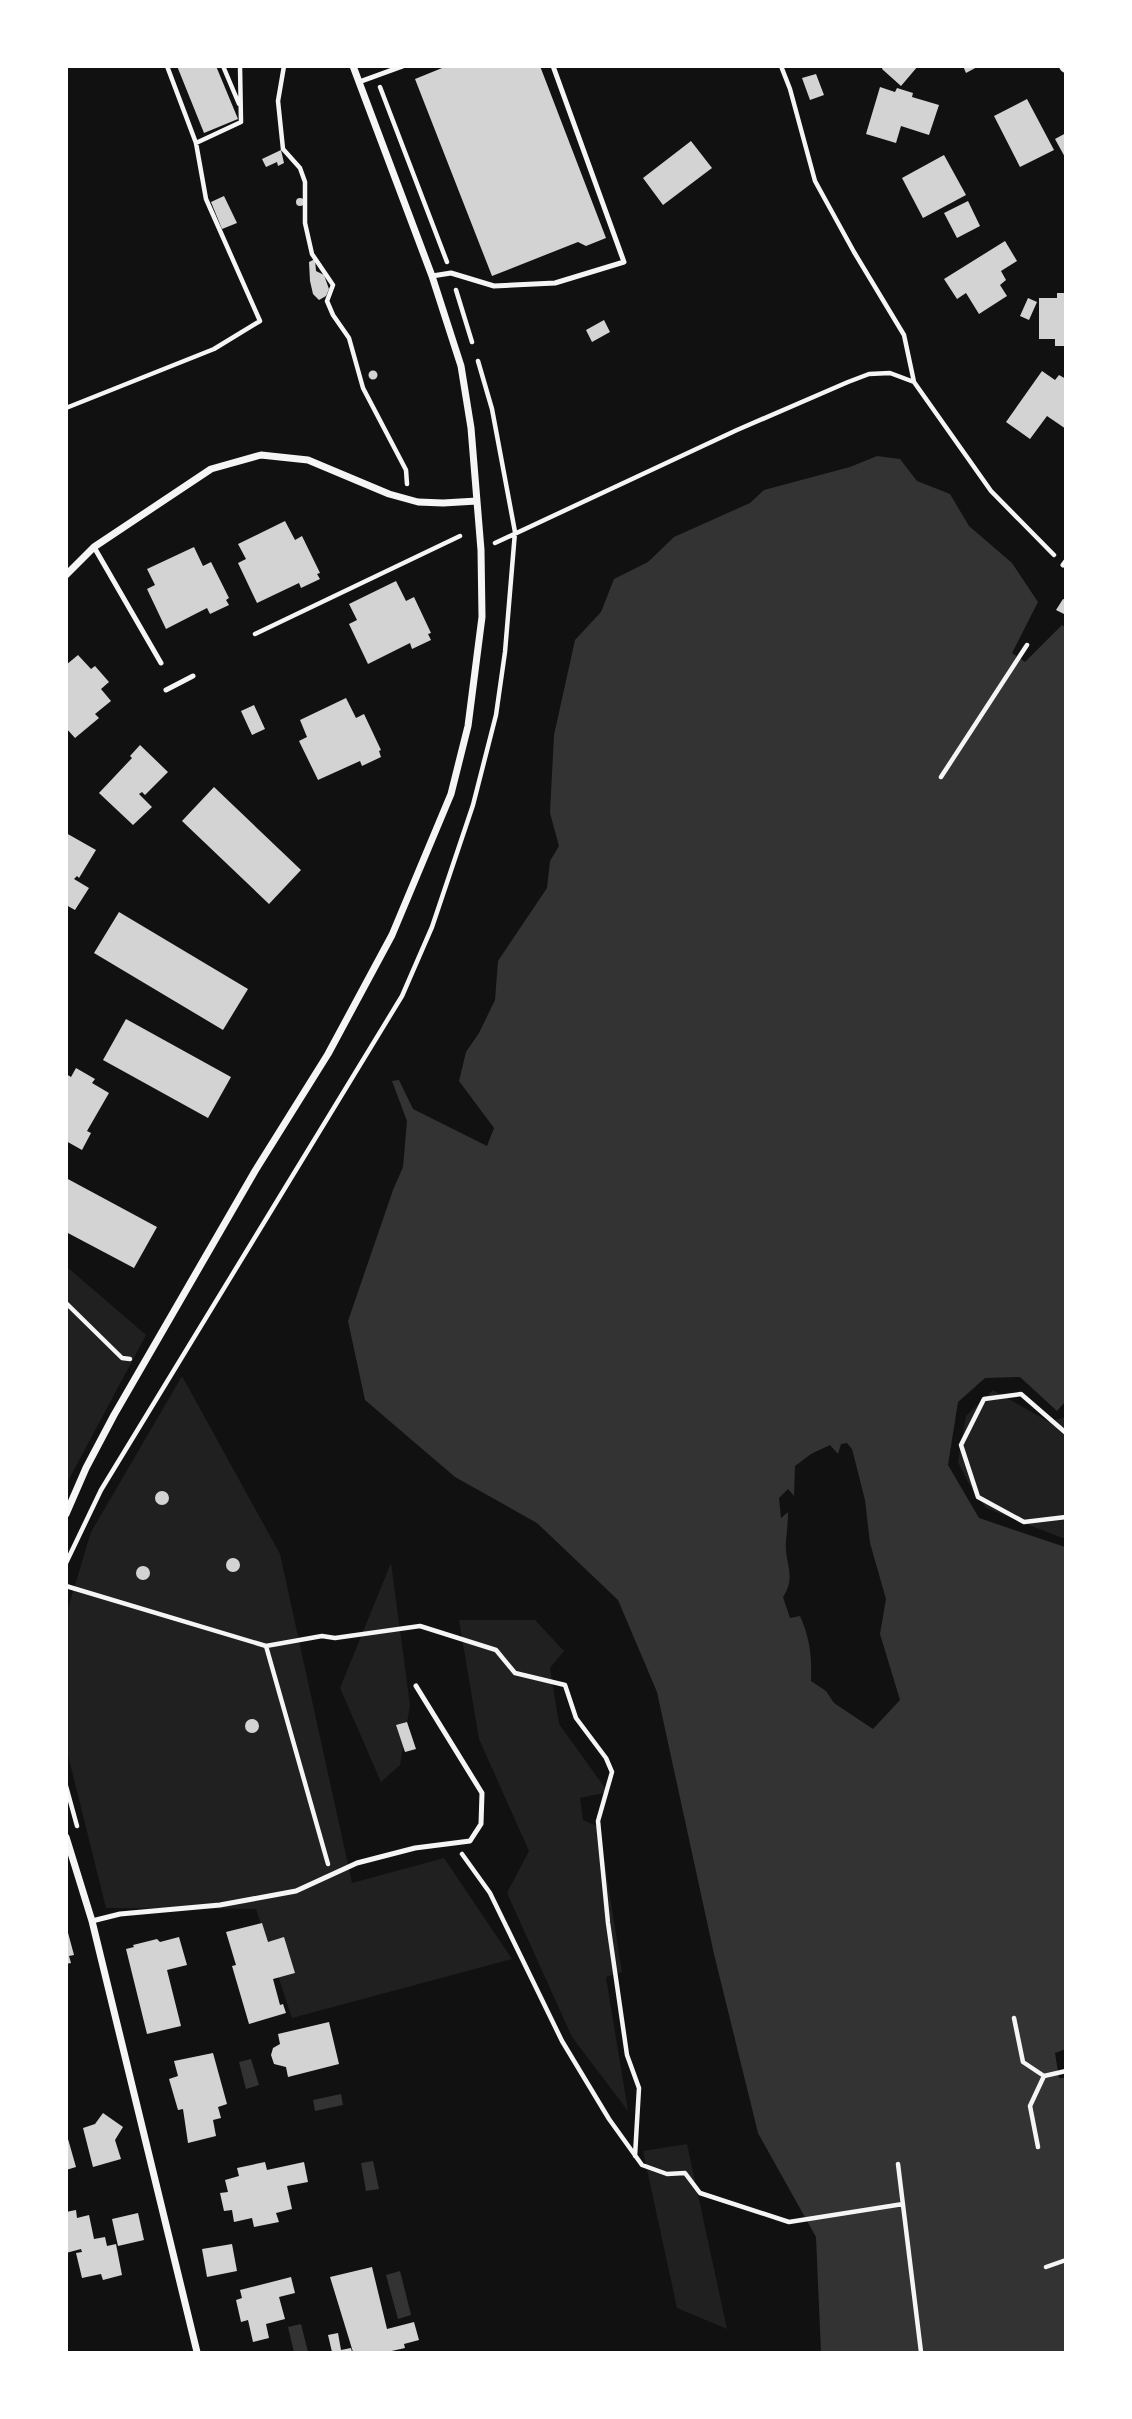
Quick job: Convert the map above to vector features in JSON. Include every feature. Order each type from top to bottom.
[{"type":"street","points":[[66,1514],[86,1468],[146,1360],[255,1171],[328,1054],[392,935],[451,794],[468,726],[482,617],[481,550],[471,428],[461,366],[432,276],[353,66]]},
{"type":"street","points":[[66,575],[93,547],[211,470],[261,455],[308,460],[389,494],[407,498],[443,503],[477,501]]},
{"type":"street","points":[[66,1837],[92,1921],[197,2353]]},
{"type":"lane","points":[[359,82],[404,66]]},
{"type":"lane","points":[[432,276],[451,273],[494,286],[555,283],[624,262],[553,66]]},
{"type":"lane","points":[[93,547],[161,663]]},
{"type":"lane","points":[[166,690],[193,677]]},
{"type":"lane","points":[[92,1921],[120,1914],[220,1905],[296,1891],[369,1860],[415,1848],[470,1841],[481,1824],[482,1793],[416,1686]]},
{"type":"path","points":[[66,408],[214,349],[260,321],[206,199],[197,143],[167,66]]},
{"type":"path","points":[[223,66],[241,107]]},
{"type":"path","points":[[197,143],[241,122],[240,66]]},
{"type":"path","points":[[284,66],[278,102],[283,149],[300,167],[305,182],[305,223],[312,254],[333,285],[327,301],[349,338],[363,388],[407,470],[407,498]]},
{"type":"path","points":[[781,66],[816,181],[854,252],[904,335],[914,383],[991,491],[1065,563]]},
{"type":"path","points":[[481,550],[737,430],[869,374],[890,373],[914,383]]},
{"type":"path","points":[[255,634],[460,536]]},
{"type":"path","points":[[941,777],[1027,645]]},
{"type":"path","points":[[66,1303],[122,1358],[146,1360]]},
{"type":"path","points":[[66,1563],[101,1490],[169,1378]]},
{"type":"path","points":[[1066,1433],[1021,1394],[984,1399],[961,1445],[978,1497],[1024,1522],[1066,1517]]},
{"type":"path","points":[[66,1586],[266,1646],[322,1636],[335,1638],[419,1626],[496,1650],[516,1673],[565,1685],[576,1718],[606,1758],[612,1772],[598,1821],[608,1923],[627,2054],[639,2088],[635,2156]]},
{"type":"path","points":[[266,1646],[331,1875]]},
{"type":"path","points":[[454,1844],[490,1894],[562,2041],[609,2119],[642,2165],[667,2174],[685,2173],[700,2193],[789,2222],[903,2204]]},
{"type":"path","points":[[1014,2018],[1023,2062],[1044,2076],[1066,2071]]},
{"type":"path","points":[[1038,2147],[1030,2106],[1044,2076]]},
{"type":"path","points":[[898,2164],[921,2353]]},
{"type":"path","points":[[1046,2267],[1066,2260]]},
{"type":"shaded area","points":[[877,456],[900,459],[917,481],[950,494],[969,526],[1012,563],[1038,602],[1012,653],[1025,662],[1062,625],[1065,627],[1065,1402],[1057,1411],[1020,1377],[985,1378],[958,1402],[948,1465],[979,1518],[1065,1547],[1066,2049],[1055,2053],[1059,2078],[1066,2078],[1065,2352],[821,2352],[816,2237],[758,2133],[714,1954],[657,1692],[618,1600],[537,1523],[455,1477],[365,1400],[348,1321],[403,1167],[407,1121],[392,1081],[399,1080],[413,1109],[487,1146],[494,1128],[459,1081],[466,1052],[495,1000],[498,961],[547,888],[550,861],[559,846],[550,813],[554,735],[575,640],[601,612],[614,579],[648,562],[674,537],[750,503],[764,490],[850,467]],"holes":[[[847,1443],[852,1449],[865,1500],[870,1543],[886,1599],[880,1634],[900,1700],[873,1729],[834,1703],[826,1691],[811,1681],[811,1656],[806,1632],[800,1616],[790,1618],[783,1597],[790,1576],[786,1549],[788,1512],[781,1518],[779,1498],[788,1489],[794,1496],[795,1466],[811,1454],[830,1445],[838,1454],[841,1444]]]},
{"type":"shaded area","points":[[67,1267],[146,1335],[67,1483]]},
{"type":"shaded area","points":[[182,1376],[280,1554],[352,1883],[444,1858],[512,1959],[292,2018],[256,1909],[106,1908],[67,1751],[66,1615],[91,1532]]},
{"type":"shaded area","points":[[993,1390],[1049,1422],[1065,1417],[1065,1539],[986,1508],[958,1462],[966,1416]]},
{"type":"shaded area","points":[[391,1563],[410,1705],[400,1765],[381,1782],[340,1688]]},
{"type":"shaded area","points":[[459,1620],[535,1620],[564,1651],[550,1668],[559,1724],[608,1792],[580,1798],[583,1820],[599,1827],[622,1972],[606,1977],[628,2111],[572,2037],[507,1893],[529,1851],[479,1739]]},
{"type":"shaded area","points":[[251,2059],[259,2085],[246,2089],[239,2062]]},
{"type":"shaded area","points":[[341,2094],[343,2105],[315,2111],[313,2100]]},
{"type":"shaded area","points":[[687,2144],[727,2329],[677,2308],[643,2151]]},
{"type":"shaded area","points":[[373,2161],[379,2189],[366,2191],[361,2163]]},
{"type":"shaded area","points":[[400,2271],[411,2315],[398,2319],[386,2275]]},
{"type":"shaded area","points":[[301,2324],[308,2352],[294,2352],[288,2327]]},
{"type":"building","points":[[177,66],[216,66],[238,119],[204,133]]},
{"type":"building","points":[[447,66],[540,66],[606,238],[586,246],[578,242],[492,276],[415,79]]},
{"type":"building","points":[[883,66],[918,66],[901,86],[882,69]]},
{"type":"building","points":[[963,66],[979,66],[966,73]]},
{"type":"building","points":[[816,74],[824,95],[810,100],[802,78]]},
{"type":"building","points":[[880,87],[895,92],[897,88],[913,93],[912,97],[939,105],[929,135],[901,126],[896,143],[866,134]]},
{"type":"building","points":[[1027,99],[1054,150],[1020,167],[994,116]]},
{"type":"building","points":[[1066,133],[1066,159],[1055,139]]},
{"type":"building","points":[[691,141],[712,168],[663,205],[643,178]]},
{"type":"building","points":[[281,150],[284,163],[278,166],[277,162],[266,167],[262,159]]},
{"type":"building","points":[[944,155],[966,195],[923,218],[902,178]]},
{"type":"building","points":[[224,196],[237,223],[222,229],[211,202]]},
{"type":"building","points":[[300,198],[304,202],[300,206],[296,202]]},
{"type":"building","points":[[968,201],[980,226],[957,238],[944,213]]},
{"type":"building","points":[[1005,241],[1017,261],[1001,271],[1006,280],[1000,285],[1007,296],[979,314],[966,293],[957,299],[944,279]]},
{"type":"building","points":[[315,259],[316,271],[324,275],[329,289],[326,296],[319,300],[313,294],[310,281],[309,262]]},
{"type":"building","points":[[1057,293],[1066,293],[1066,346],[1055,346],[1055,339],[1039,339],[1039,298],[1057,298]]},
{"type":"building","points":[[1028,298],[1037,302],[1029,320],[1020,316]]},
{"type":"building","points":[[604,320],[610,332],[592,342],[586,330]]},
{"type":"building","points":[[373,370],[378,375],[373,380],[368,375]]},
{"type":"building","points":[[1042,371],[1055,380],[1059,375],[1066,379],[1066,429],[1047,416],[1030,439],[1006,422]]},
{"type":"building","points":[[285,521],[295,540],[302,536],[320,573],[317,574],[320,579],[301,588],[299,583],[257,603],[238,563],[246,559],[238,544]]},
{"type":"building","points":[[194,547],[203,566],[211,562],[229,598],[226,600],[229,605],[210,614],[207,608],[166,629],[147,589],[155,585],[147,569]]},
{"type":"building","points":[[396,581],[406,601],[414,597],[431,633],[428,634],[431,640],[412,649],[410,643],[368,664],[349,624],[357,620],[349,604]]},
{"type":"building","points":[[1063,599],[1066,600],[1066,615],[1056,610]]},
{"type":"building","points":[[78,655],[91,669],[95,666],[109,682],[101,689],[111,701],[95,714],[99,718],[75,738],[66,728],[66,665]]},
{"type":"building","points":[[346,698],[356,718],[364,714],[381,750],[381,757],[362,766],[360,761],[318,780],[299,741],[307,737],[300,720]]},
{"type":"building","points":[[254,705],[265,729],[252,735],[241,711]]},
{"type":"building","points":[[140,745],[168,772],[145,795],[142,792],[139,794],[152,807],[133,825],[99,793],[132,758],[130,756]]},
{"type":"building","points":[[214,787],[301,870],[269,904],[182,821]]},
{"type":"building","points":[[66,833],[96,850],[79,878],[77,876],[74,879],[89,888],[75,910],[66,905]]},
{"type":"building","points":[[119,912],[248,989],[223,1030],[94,953]]},
{"type":"building","points":[[126,1019],[231,1077],[208,1118],[103,1060]]},
{"type":"building","points":[[76,1068],[95,1079],[92,1083],[109,1093],[87,1131],[91,1133],[82,1150],[66,1141],[66,1074],[71,1077]]},
{"type":"building","points":[[66,1178],[157,1227],[134,1268],[66,1232]]},
{"type":"building","points":[[162,1491],[167,1493],[167,1503],[162,1505],[157,1503],[155,1498],[157,1493]]},
{"type":"building","points":[[233,1558],[238,1560],[238,1570],[233,1572],[228,1570],[226,1565],[228,1560]]},
{"type":"building","points":[[143,1566],[148,1568],[148,1578],[143,1580],[138,1578],[136,1573],[138,1568]]},
{"type":"building","points":[[252,1719],[257,1721],[257,1731],[252,1733],[247,1731],[245,1726],[247,1721]]},
{"type":"building","points":[[407,1722],[416,1749],[405,1752],[396,1725]]},
{"type":"building","points":[[262,1923],[268,1942],[284,1937],[295,1973],[273,1979],[280,2005],[283,2004],[286,2013],[249,2024],[232,1966],[236,1965],[226,1932]]},
{"type":"building","points":[[67,1929],[74,1955],[69,1956],[71,1963],[66,1964]]},
{"type":"building","points":[[179,1937],[187,1965],[167,1970],[181,2026],[147,2034],[126,1949],[157,1939],[160,1942]]},
{"type":"building","points":[[329,2022],[339,2064],[288,2077],[286,2067],[274,2064],[271,2055],[273,2048],[280,2044],[278,2034]]},
{"type":"building","points":[[213,2053],[227,2104],[218,2107],[221,2118],[213,2120],[216,2136],[188,2143],[183,2109],[178,2110],[169,2079],[178,2076],[174,2061]]},
{"type":"building","points":[[103,2113],[123,2127],[115,2140],[121,2159],[93,2167],[83,2128],[95,2124]]},
{"type":"building","points":[[66,2132],[76,2167],[66,2170]]},
{"type":"building","points":[[265,2162],[267,2170],[304,2162],[308,2182],[287,2186],[292,2209],[276,2213],[279,2222],[254,2227],[252,2218],[234,2222],[232,2210],[224,2211],[220,2193],[228,2192],[225,2180],[239,2176],[237,2168]]},
{"type":"building","points":[[76,2210],[77,2218],[89,2215],[94,2239],[105,2237],[107,2246],[116,2244],[122,2275],[103,2280],[101,2274],[82,2278],[76,2253],[82,2252],[81,2249],[66,2253],[66,2212]]},
{"type":"building","points":[[138,2213],[144,2240],[118,2246],[112,2219]]},
{"type":"building","points":[[232,2244],[237,2271],[207,2277],[202,2249]]},
{"type":"building","points":[[372,2267],[387,2329],[414,2322],[419,2340],[404,2344],[405,2348],[387,2352],[353,2352],[330,2277]]},
{"type":"building","points":[[291,2277],[295,2293],[279,2297],[285,2319],[266,2324],[269,2338],[253,2342],[248,2320],[241,2322],[236,2300],[242,2298],[240,2290]]},
{"type":"building","points":[[338,2333],[341,2350],[351,2348],[352,2352],[332,2352],[328,2335]]}]
